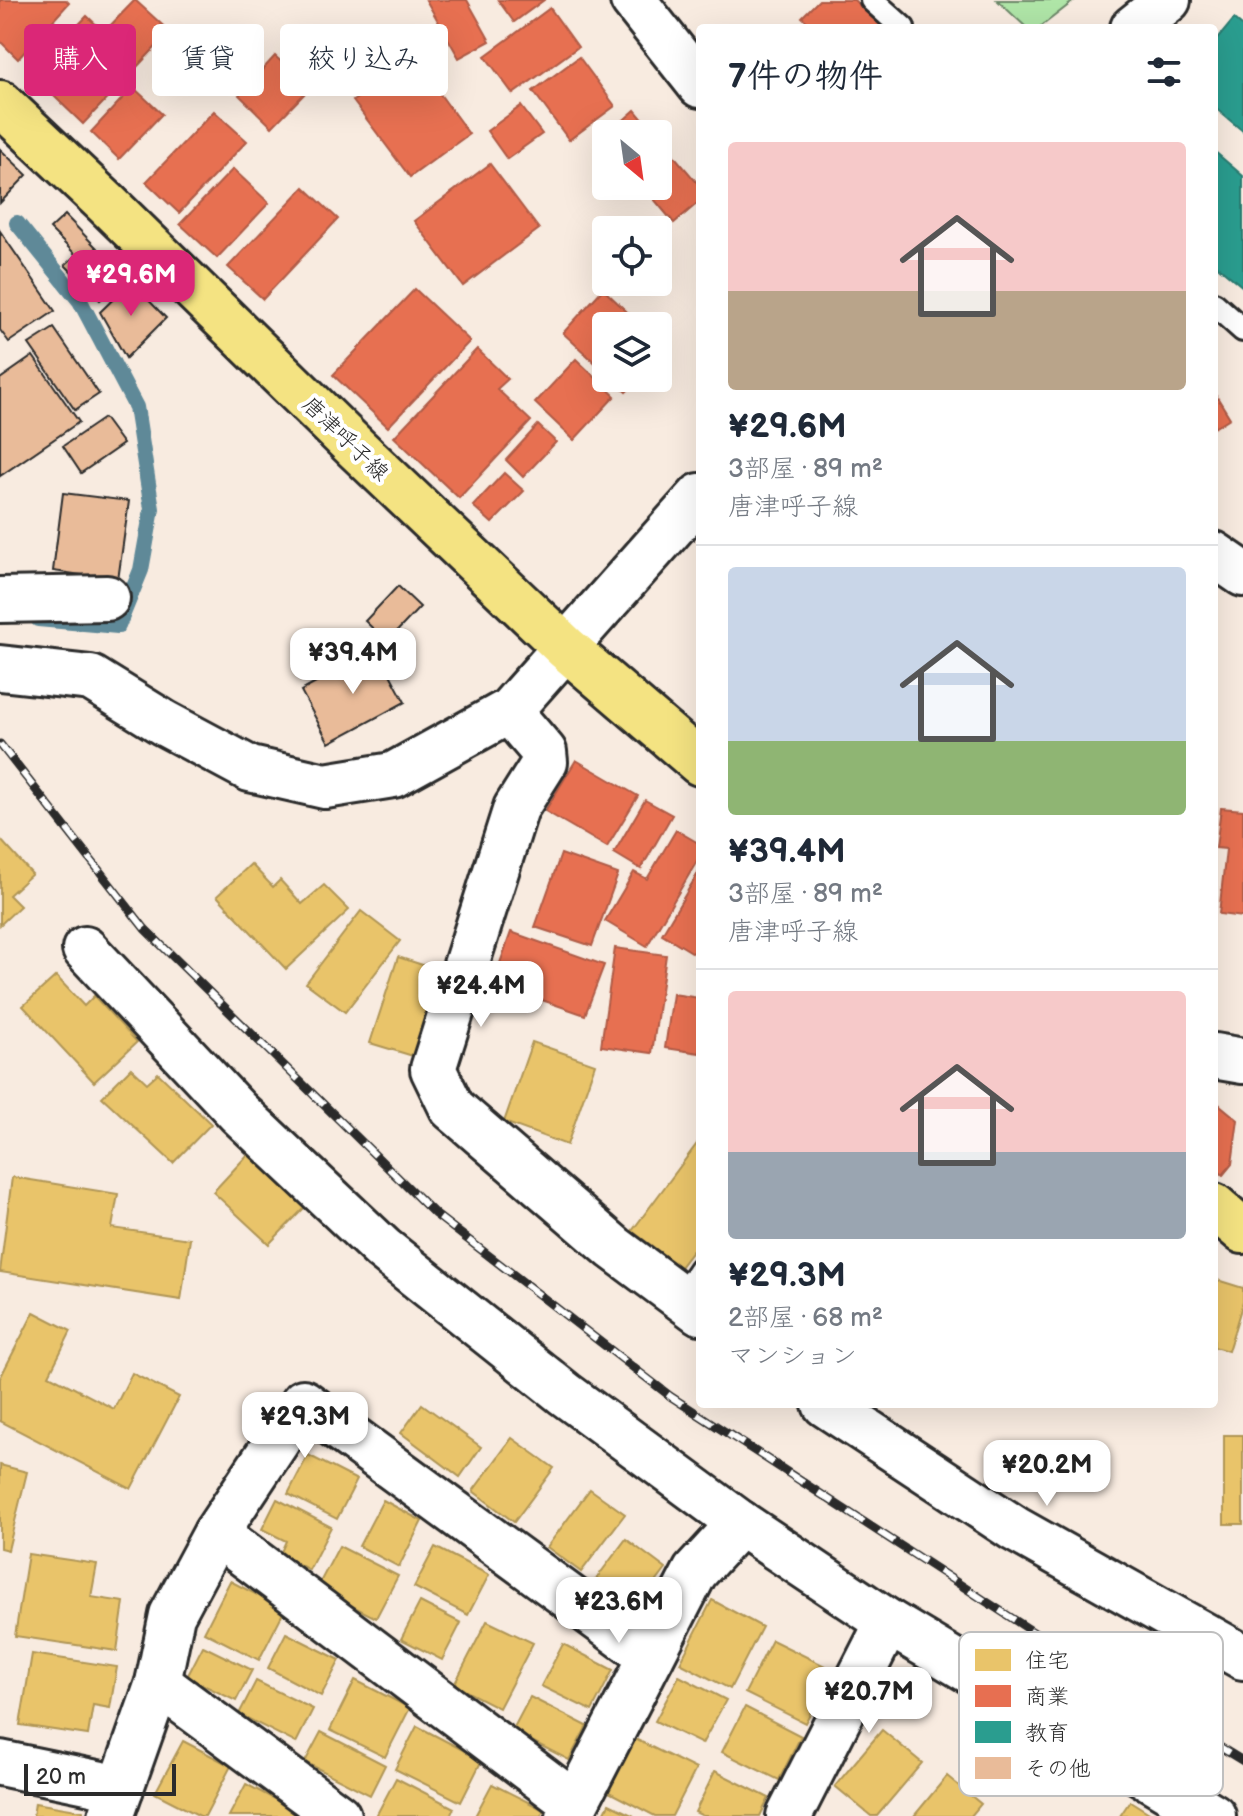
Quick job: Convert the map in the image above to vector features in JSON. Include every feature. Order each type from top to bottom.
[{"type":"main road","name":"唐津呼子線","points":[[0,103],[566,648],[696,760]]},
{"type":"main road","points":[[1218,1209],[1243,1231]]},
{"type":"street","points":[[633,0],[696,80]]},
{"type":"street","points":[[1138,24],[1168,0]]},
{"type":"street","points":[[0,668],[91,678],[164,723],[250,769],[325,786],[393,775],[509,711],[696,501]]},
{"type":"street","points":[[1218,557],[1243,574]]},
{"type":"street","points":[[0,600],[107,598]]},
{"type":"street","points":[[509,711],[544,752],[545,762],[516,808],[433,1069],[452,1108],[614,1248],[694,1293]]},
{"type":"street","points":[[85,949],[238,1112],[383,1249],[565,1394],[740,1523],[888,1622],[959,1664]]},
{"type":"street","points":[[1218,1057],[1243,1061]]},
{"type":"street","points":[[0,1763],[116,1802],[158,1683],[172,1615],[216,1533],[303,1402],[651,1657]]},
{"type":"street","points":[[831,1408],[1015,1529],[1198,1632]]},
{"type":"street","points":[[216,1533],[572,1810],[695,1572],[740,1523]]},
{"type":"street","points":[[789,1816],[888,1622]]},
{"type":"street","points":[[1223,1646],[1243,1657]]},
{"type":"street","points":[[158,1683],[338,1816]]},
{"type":"street","points":[[1179,1796],[1213,1816]]},
{"type":"lane","points":[[872,0],[899,24]]},
{"type":"lane","points":[[1218,308],[1243,330]]},
{"type":"green space","points":[[997,0],[1075,0],[1044,24],[1023,24]]},
{"type":"building: 住宅","points":[[0,839],[32,874],[9,895],[20,906],[0,925]]},
{"type":"building: 住宅","points":[[251,864],[273,887],[280,880],[302,904],[324,885],[349,910],[286,969],[217,896]]},
{"type":"building: 住宅","points":[[361,911],[400,941],[345,1012],[306,983]]},
{"type":"building: 住宅","points":[[398,957],[441,971],[413,1056],[370,1043]]},
{"type":"building: 住宅","points":[[56,976],[84,1006],[94,996],[137,1042],[94,1082],[23,1006]]},
{"type":"building: 住宅","points":[[532,1042],[595,1064],[567,1145],[504,1122]]},
{"type":"building: 住宅","points":[[131,1068],[147,1083],[158,1073],[211,1124],[173,1163],[102,1097]]},
{"type":"building: 住宅","points":[[696,1145],[696,1246],[680,1267],[632,1231]]},
{"type":"building: 住宅","points":[[251,1151],[307,1205],[269,1244],[213,1192]]},
{"type":"building: 住宅","points":[[12,1177],[118,1194],[112,1228],[190,1239],[181,1300],[0,1272]]},
{"type":"building: 住宅","points":[[1218,1280],[1243,1288],[1243,1302],[1228,1351],[1218,1348]]},
{"type":"building: 住宅","points":[[34,1312],[71,1331],[49,1375],[114,1409],[132,1373],[179,1397],[131,1489],[0,1421],[0,1378]]},
{"type":"building: 住宅","points":[[422,1404],[481,1447],[460,1477],[401,1433]]},
{"type":"building: 住宅","points":[[1224,1435],[1243,1435],[1243,1524],[1224,1524]]},
{"type":"building: 住宅","points":[[512,1438],[554,1468],[514,1522],[473,1491]]},
{"type":"building: 住宅","points":[[308,1455],[357,1480],[337,1519],[288,1494]]},
{"type":"building: 住宅","points":[[0,1465],[27,1472],[8,1550],[0,1548]]},
{"type":"building: 住宅","points":[[590,1489],[625,1514],[581,1572],[547,1547]]},
{"type":"building: 住宅","points":[[277,1499],[331,1527],[309,1570],[280,1554],[286,1541],[262,1529]]},
{"type":"building: 住宅","points":[[383,1500],[422,1521],[399,1567],[359,1546]]},
{"type":"building: 住宅","points":[[626,1539],[666,1569],[633,1613],[593,1583]]},
{"type":"building: 住宅","points":[[339,1546],[398,1576],[376,1618],[317,1588]]},
{"type":"building: 住宅","points":[[435,1547],[489,1575],[468,1615],[414,1587]]},
{"type":"building: 住宅","points":[[28,1554],[97,1564],[91,1597],[124,1602],[117,1651],[15,1636]]},
{"type":"building: 住宅","points":[[230,1581],[285,1609],[259,1660],[204,1632]]},
{"type":"building: 住宅","points":[[712,1600],[762,1627],[730,1689],[680,1663]]},
{"type":"building: 住宅","points":[[420,1602],[461,1623],[442,1660],[401,1639]]},
{"type":"building: 住宅","points":[[487,1621],[533,1643],[499,1708],[454,1685]]},
{"type":"building: 住宅","points":[[286,1633],[340,1660],[321,1696],[268,1668]]},
{"type":"building: 住宅","points":[[772,1640],[833,1670],[805,1723],[745,1693]]},
{"type":"building: 住宅","points":[[563,1644],[613,1670],[592,1711],[541,1686]]},
{"type":"building: 住宅","points":[[203,1646],[252,1670],[236,1701],[187,1677]]},
{"type":"building: 住宅","points":[[32,1654],[117,1667],[110,1708],[93,1705],[88,1735],[20,1725]]},
{"type":"building: 住宅","points":[[679,1676],[726,1700],[702,1744],[655,1721]]},
{"type":"building: 住宅","points":[[355,1680],[410,1708],[385,1757],[330,1730]]},
{"type":"building: 住宅","points":[[256,1681],[313,1709],[296,1743],[239,1714]]},
{"type":"building: 住宅","points":[[530,1697],[587,1726],[569,1760],[512,1731]]},
{"type":"building: 住宅","points":[[745,1707],[801,1736],[779,1780],[722,1752]]},
{"type":"building: 住宅","points":[[417,1726],[482,1760],[461,1802],[395,1769]]},
{"type":"building: 住宅","points":[[882,1730],[922,1763],[877,1816],[871,1816],[835,1786]]},
{"type":"building: 住宅","points":[[321,1732],[385,1765],[370,1795],[305,1762]]},
{"type":"building: 住宅","points":[[635,1739],[696,1769],[672,1816],[655,1816],[607,1791]]},
{"type":"building: 住宅","points":[[183,1741],[231,1766],[205,1816],[155,1793]]},
{"type":"building: 住宅","points":[[715,1771],[769,1798],[760,1816],[703,1816],[695,1812]]},
{"type":"building: 住宅","points":[[947,1776],[959,1786],[959,1796],[971,1796],[981,1804],[971,1816],[914,1816]]},
{"type":"building: 住宅","points":[[396,1778],[454,1808],[450,1816],[376,1816]]},
{"type":"building: 住宅","points":[[246,1784],[297,1811],[294,1816],[229,1816]]},
{"type":"building: 住宅","points":[[492,1784],[544,1810],[541,1816],[475,1816]]},
{"type":"building: 住宅","points":[[1130,1801],[1154,1816],[1120,1816]]},
{"type":"building: 住宅","points":[[35,1803],[83,1811],[83,1816],[33,1816]]},
{"type":"building: 住宅","points":[[609,1804],[634,1816],[603,1816]]},
{"type":"building: 商業","points":[[0,0],[66,0],[69,3],[50,24],[24,24],[24,52],[18,59],[0,41]]},
{"type":"building: 商業","points":[[135,0],[161,24],[152,24],[152,51],[136,68],[136,24],[112,24]]},
{"type":"building: 商業","points":[[426,0],[467,0],[490,41],[459,58],[448,39],[448,24],[440,24]]},
{"type":"building: 商業","points":[[498,0],[544,0],[514,22]]},
{"type":"building: 商業","points":[[819,0],[854,0],[880,24],[810,24],[802,17]]},
{"type":"building: 商業","points":[[550,8],[578,47],[513,94],[485,56]]},
{"type":"building: 商業","points":[[87,16],[96,24],[79,24]]},
{"type":"building: 商業","points":[[275,56],[280,61],[280,96],[302,96],[272,127],[240,96],[264,96],[264,68]]},
{"type":"building: 商業","points":[[579,57],[615,106],[592,120],[569,140],[533,91]]},
{"type":"building: 商業","points":[[136,90],[162,114],[119,159],[91,132],[125,96],[136,96]]},
{"type":"building: 商業","points":[[54,96],[109,96],[83,124]]},
{"type":"building: 商業","points":[[360,96],[441,96],[469,134],[410,177],[353,101]]},
{"type":"building: 商業","points":[[521,106],[542,134],[507,159],[487,131]]},
{"type":"building: 商業","points":[[635,110],[643,120],[624,120]]},
{"type":"building: 商業","points":[[214,111],[247,141],[179,213],[146,182]]},
{"type":"building: 商業","points":[[672,153],[696,181],[696,204],[674,223],[672,216],[668,216],[655,200],[672,200]]},
{"type":"building: 商業","points":[[490,164],[539,229],[463,286],[414,221]]},
{"type":"building: 商業","points":[[233,169],[269,203],[217,258],[180,224]]},
{"type":"building: 商業","points":[[304,187],[338,219],[263,299],[228,267]]},
{"type":"building: 商業","points":[[415,289],[470,341],[388,427],[333,375]]},
{"type":"building: 商業","points":[[597,296],[610,296],[627,312],[592,312],[592,360],[563,333]]},
{"type":"building: 商業","points":[[477,349],[508,379],[497,389],[531,421],[459,498],[394,437]]},
{"type":"building: 商業","points":[[576,359],[592,374],[592,392],[611,392],[615,396],[574,440],[535,403]]},
{"type":"building: 商業","points":[[1218,398],[1230,418],[1218,426]]},
{"type":"building: 商業","points":[[538,425],[556,442],[523,477],[506,460]]},
{"type":"building: 商業","points":[[504,473],[524,491],[492,523],[473,506]]},
{"type":"building: 商業","points":[[576,760],[638,796],[607,847],[545,811]]},
{"type":"building: 商業","points":[[645,800],[672,815],[641,869],[614,853]]},
{"type":"building: 商業","points":[[1221,808],[1243,810],[1243,917],[1219,914],[1226,849],[1218,848]]},
{"type":"building: 商業","points":[[676,830],[696,842],[696,863],[647,946],[605,921],[634,872],[647,879]]},
{"type":"building: 商業","points":[[561,854],[618,874],[592,946],[535,927]]},
{"type":"building: 商業","points":[[696,877],[696,955],[662,934]]},
{"type":"building: 商業","points":[[511,932],[604,965],[585,1015],[493,983]]},
{"type":"building: 商業","points":[[615,948],[666,955],[652,1053],[601,1046]]},
{"type":"building: 商業","points":[[673,994],[696,997],[696,1052],[665,1048]]},
{"type":"building: 商業","points":[[1218,1103],[1238,1120],[1232,1164],[1223,1175],[1218,1171]]},
{"type":"building: 教育","points":[[1234,19],[1243,27],[1243,131],[1218,110],[1218,38]]},
{"type":"building: 教育","points":[[1218,154],[1243,176],[1243,287],[1218,266]]},
{"type":"building: その他","points":[[0,149],[27,175],[0,203]]},
{"type":"building: その他","points":[[65,215],[125,277],[100,300],[65,265],[76,255],[50,229]]},
{"type":"building: その他","points":[[0,231],[55,311],[9,342],[0,330]]},
{"type":"building: その他","points":[[131,282],[166,318],[126,358],[100,312]]},
{"type":"building: その他","points":[[54,328],[99,394],[75,410],[29,344]]},
{"type":"building: その他","points":[[33,356],[79,422],[0,476],[0,379]]},
{"type":"building: その他","points":[[104,418],[123,444],[81,473],[63,446]]},
{"type":"building: その他","points":[[63,493],[129,501],[118,580],[53,571]]},
{"type":"building: その他","points":[[398,586],[420,607],[387,642],[365,621]]},
{"type":"building: その他","points":[[377,650],[405,702],[329,743],[301,691]]},
{"type":"waterway","points":[[17,223],[80,301],[136,407],[152,509],[141,570],[118,626],[38,619]]},
{"type":"railway","points":[[0,744],[145,929],[435,1214],[670,1396],[1033,1632]]},
{"type":"railway","points":[[1223,1749],[1243,1761]]}]
